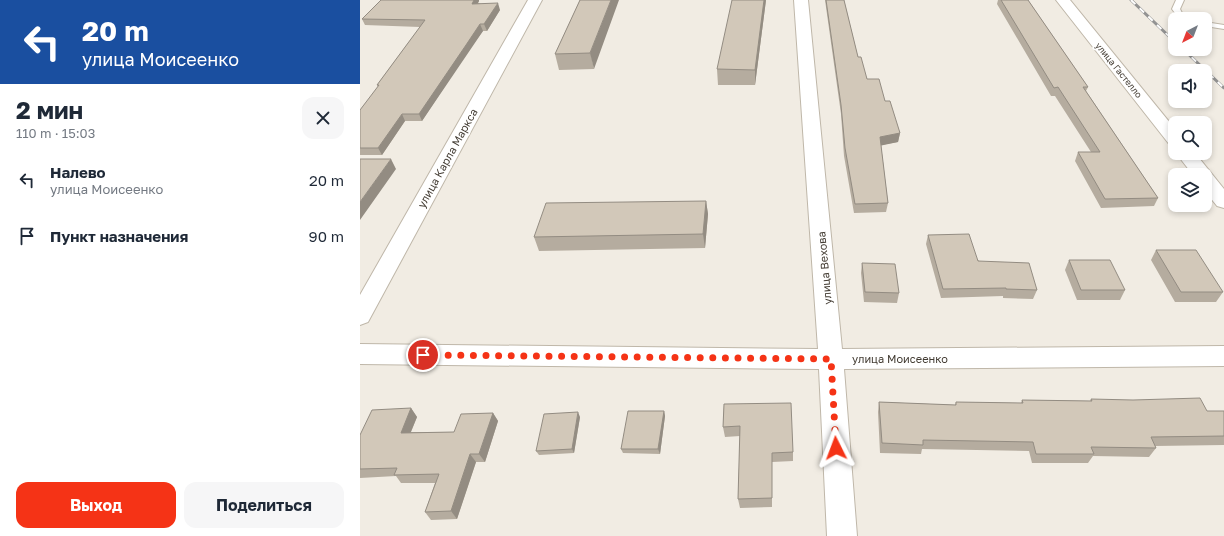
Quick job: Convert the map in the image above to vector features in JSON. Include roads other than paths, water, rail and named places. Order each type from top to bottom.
[{"type":"street","name":"улица Карла Маркса","points":[[360,316],[535,0]]},
{"type":"street","name":"улица Вехова","points":[[801,0],[831,359],[842,536]]},
{"type":"street","name":"улица Гастелло","points":[[1063,0],[1168,131]]},
{"type":"street","points":[[1191,160],[1197,168]]},
{"type":"street","points":[[1212,187],[1224,202]]},
{"type":"street","name":"улица Моисеенко","points":[[360,354],[831,359],[1224,356]]},
{"type":"lane","points":[[1178,12],[1176,9],[1180,0]]},
{"type":"lane","points":[[1212,25],[1224,28]]},
{"type":"railway","points":[[1131,0],[1168,35]]},
{"type":"railway","points":[[1190,56],[1224,88]]}]
